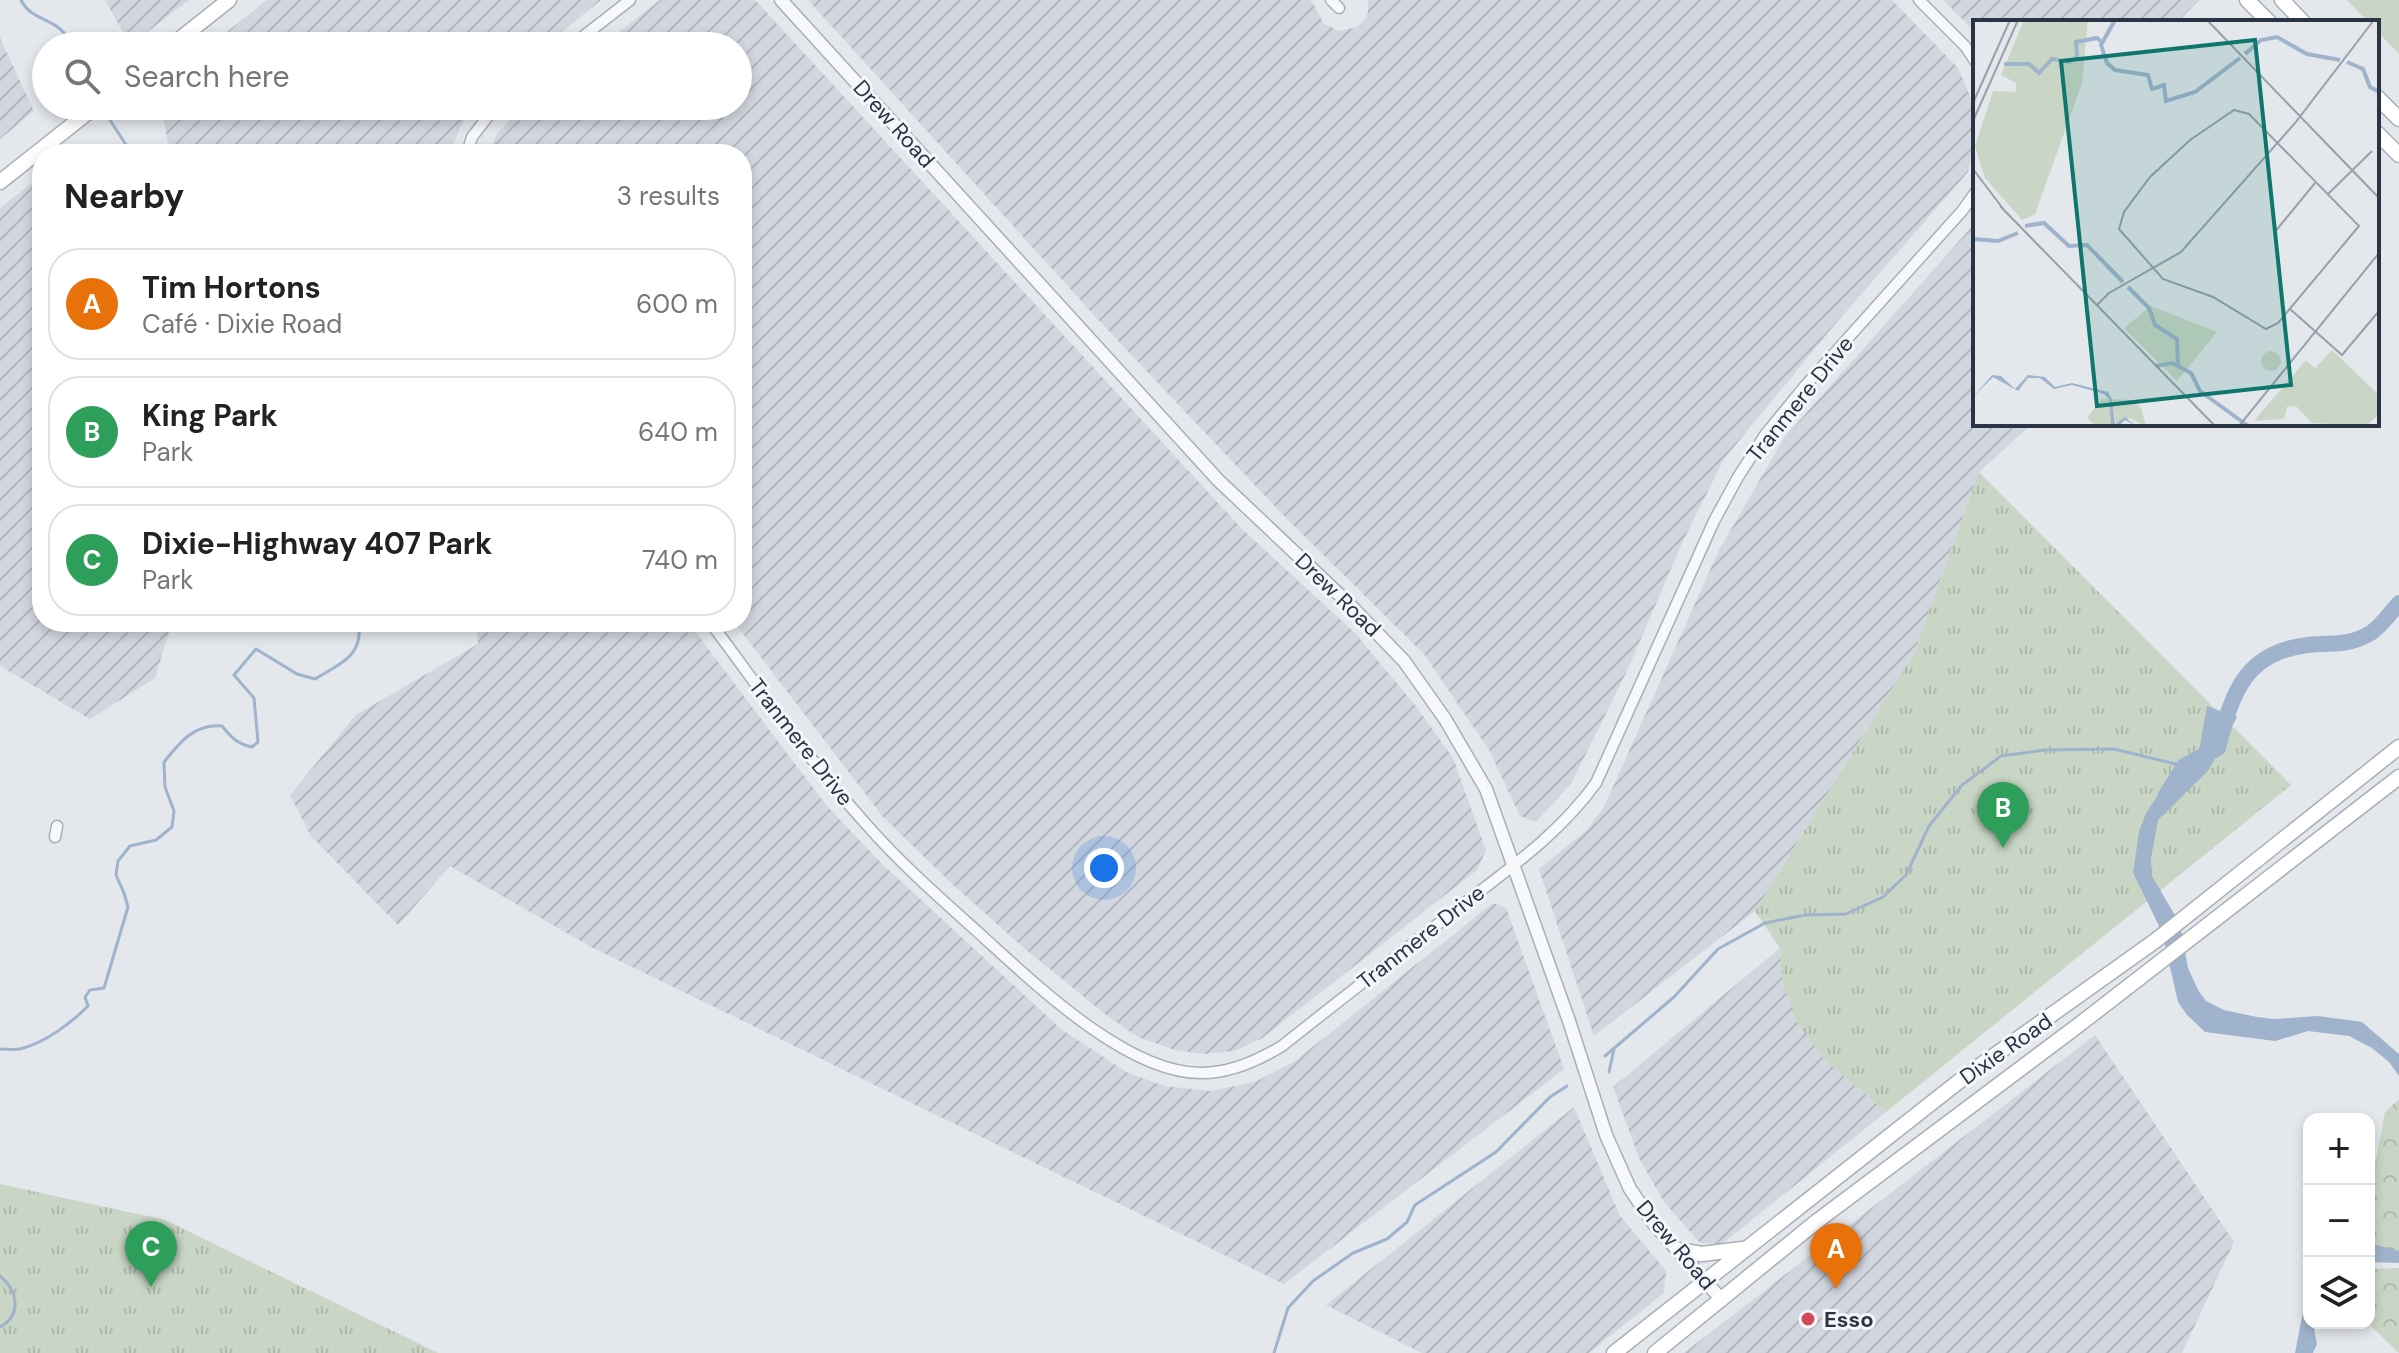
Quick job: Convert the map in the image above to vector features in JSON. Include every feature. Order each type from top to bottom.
[{"type":"main road","points":[[189,32],[229,0]]},
{"type":"main road","points":[[2247,0],[2267,20]]},
{"type":"main road","points":[[2282,0],[2301,20]]},
{"type":"main road","points":[[2379,99],[2399,119]]},
{"type":"main road","points":[[48,144],[78,120]]},
{"type":"main road","points":[[2379,135],[2399,155]]},
{"type":"main road","points":[[0,182],[32,157]]},
{"type":"main road","name":"Dixie Road","points":[[1614,1353],[1967,1075],[2155,941],[2399,747]]},
{"type":"main road","name":"Dixie Road","points":[[1655,1353],[1816,1222],[2200,932],[2399,777]]},
{"type":"main road","points":[[1678,1250],[1702,1254],[1747,1248]]},
{"type":"street","points":[[589,32],[630,0]]},
{"type":"street","name":"Drew Road","points":[[781,0],[1218,480],[1346,601],[1404,661],[1445,719],[1486,789],[1515,864],[1606,1135],[1630,1189],[1654,1224],[1722,1300]]},
{"type":"street","points":[[1919,0],[1973,58]]},
{"type":"street","points":[[470,144],[485,120]]},
{"type":"street","name":"Tranmere Drive","points":[[718,632],[867,826],[1013,964],[1088,1025],[1141,1057],[1172,1068],[1202,1073],[1258,1060],[1282,1046],[1561,826],[1596,783],[1714,521],[1765,435],[1973,196]]},
{"type":"shaded area","points":[[105,0],[189,0],[147,32],[123,32]]},
{"type":"shaded area","points":[[267,0],[601,0],[562,32],[227,32]]},
{"type":"shaded area","points":[[660,0],[755,0],[1242,529],[1355,633],[1415,705],[1453,758],[1486,850],[1477,870],[1261,1039],[1234,1051],[1204,1054],[1175,1050],[1138,1037],[1106,1015],[1024,948],[883,817],[742,632],[752,632],[752,144],[493,144],[498,132],[510,120],[752,120],[752,32],[619,32]]},
{"type":"shaded area","points":[[808,0],[1311,0],[1324,24],[1340,31],[1357,27],[1364,21],[1368,13],[1368,0],[1892,0],[1958,68],[1972,101],[1973,150],[1968,172],[1831,329],[1724,459],[1682,543],[1627,671],[1571,784],[1536,822],[1520,816],[1489,750],[1424,654],[1287,519],[1103,325]]},
{"type":"shaded area","points":[[1943,0],[2199,0],[2180,20],[1973,20],[1973,30]]},
{"type":"shaded area","points":[[0,38],[32,113],[0,139]]},
{"type":"shaded area","points":[[164,120],[464,120],[453,144],[168,144]]},
{"type":"shaded area","points":[[32,183],[32,632],[169,632],[155,678],[90,719],[0,666],[0,208]]},
{"type":"shaded area","points":[[1973,225],[1973,426],[2030,426],[1979,472],[1914,653],[1755,911],[1594,1036],[1539,869],[1586,831],[1604,807],[1719,550],[1784,438]]},
{"type":"shaded area","points":[[477,632],[696,632],[826,805],[881,863],[1061,1029],[1128,1073],[1165,1086],[1210,1091],[1255,1082],[1295,1061],[1493,903],[1506,908],[1564,1069],[1284,1284],[591,947],[450,866],[398,925],[311,836],[290,795],[356,715],[478,644]]},
{"type":"shaded area","points":[[1780,948],[1782,980],[1825,1060],[1886,1112],[1722,1244],[1700,1243],[1664,1202],[1639,1158],[1613,1087]]},
{"type":"shaded area","points":[[2095,1035],[2234,1242],[2182,1353],[1684,1353]]},
{"type":"shaded area","points":[[1574,1107],[1620,1216],[1666,1271],[1664,1293],[1589,1353],[1422,1353],[1326,1305]]},
{"type":"green space","points":[[2347,0],[2399,0],[2399,54],[2379,33],[2379,20],[2366,20]]},
{"type":"green space","points":[[1979,472],[2291,785],[1886,1112],[1825,1060],[1796,1021],[1782,980],[1780,948],[1755,911],[1914,653]]},
{"type":"green space","points":[[2399,1099],[2399,1251],[2375,1245],[2375,1165],[2385,1112]]},
{"type":"green space","points":[[0,1184],[165,1220],[438,1353],[0,1353]]},
{"type":"green space","points":[[2399,1268],[2399,1353],[2374,1329],[2375,1269]]},
{"type":"water","points":[[2207,706],[2237,717],[2208,771],[2158,820],[2151,858],[2152,876],[2180,924],[2188,968],[2198,990],[2206,1001],[2224,1010],[2257,1017],[2318,1016],[2362,1022],[2399,1054],[2399,1076],[2389,1062],[2372,1048],[2349,1036],[2308,1031],[2275,1041],[2205,1032],[2178,1002],[2162,932],[2133,873],[2139,832],[2146,813],[2158,795],[2183,774],[2198,756]]},
{"type":"water","points":[[2375,1245],[2399,1251],[2399,1263],[2375,1262]]},
{"type":"water","points":[[2303,1311],[2303,1329],[2314,1329],[2317,1344],[2313,1353],[2295,1353]]},
{"type":"waterway","points":[[21,0],[32,13],[63,32]]},
{"type":"waterway","points":[[110,120],[126,144]]},
{"type":"waterway","points":[[2165,797],[2184,766],[2218,748],[2236,693],[2256,666],[2269,656],[2287,649],[2360,638],[2377,628],[2399,603]]},
{"type":"waterway","points":[[0,1049],[20,1049],[48,1037],[88,1006],[85,997],[90,990],[104,988],[128,907],[116,875],[118,861],[130,846],[156,840],[172,827],[174,811],[165,787],[164,762],[188,736],[212,726],[222,726],[235,740],[247,746],[252,747],[258,742],[254,698],[234,675],[256,649],[297,674],[315,679],[348,658],[358,643],[359,632]]},
{"type":"waterway","points":[[1605,1056],[1674,997],[1718,949],[1765,923],[1805,915],[1846,914],[1883,897],[1906,875],[1929,826],[1962,785],[2001,756],[2044,750],[2114,749],[2184,766]]},
{"type":"waterway","points":[[1609,1072],[1614,1049]]},
{"type":"waterway","points":[[1274,1353],[1288,1308],[1313,1281],[1353,1253],[1387,1239],[1407,1222],[1415,1205],[1496,1152],[1550,1097],[1567,1086]]},
{"type":"waterway","points":[[0,1276],[10,1288],[15,1302],[12,1316],[0,1327]]},
{"type":"place","name":"King Park","points":[[2003,848]]},
{"type":"place","name":"Dixie-Highway 407 Park","points":[[151,1287]]},
{"type":"place","name":"Tim Hortons","points":[[1836,1289]]},
{"type":"place","name":"Esso","points":[[1808,1319]]}]
